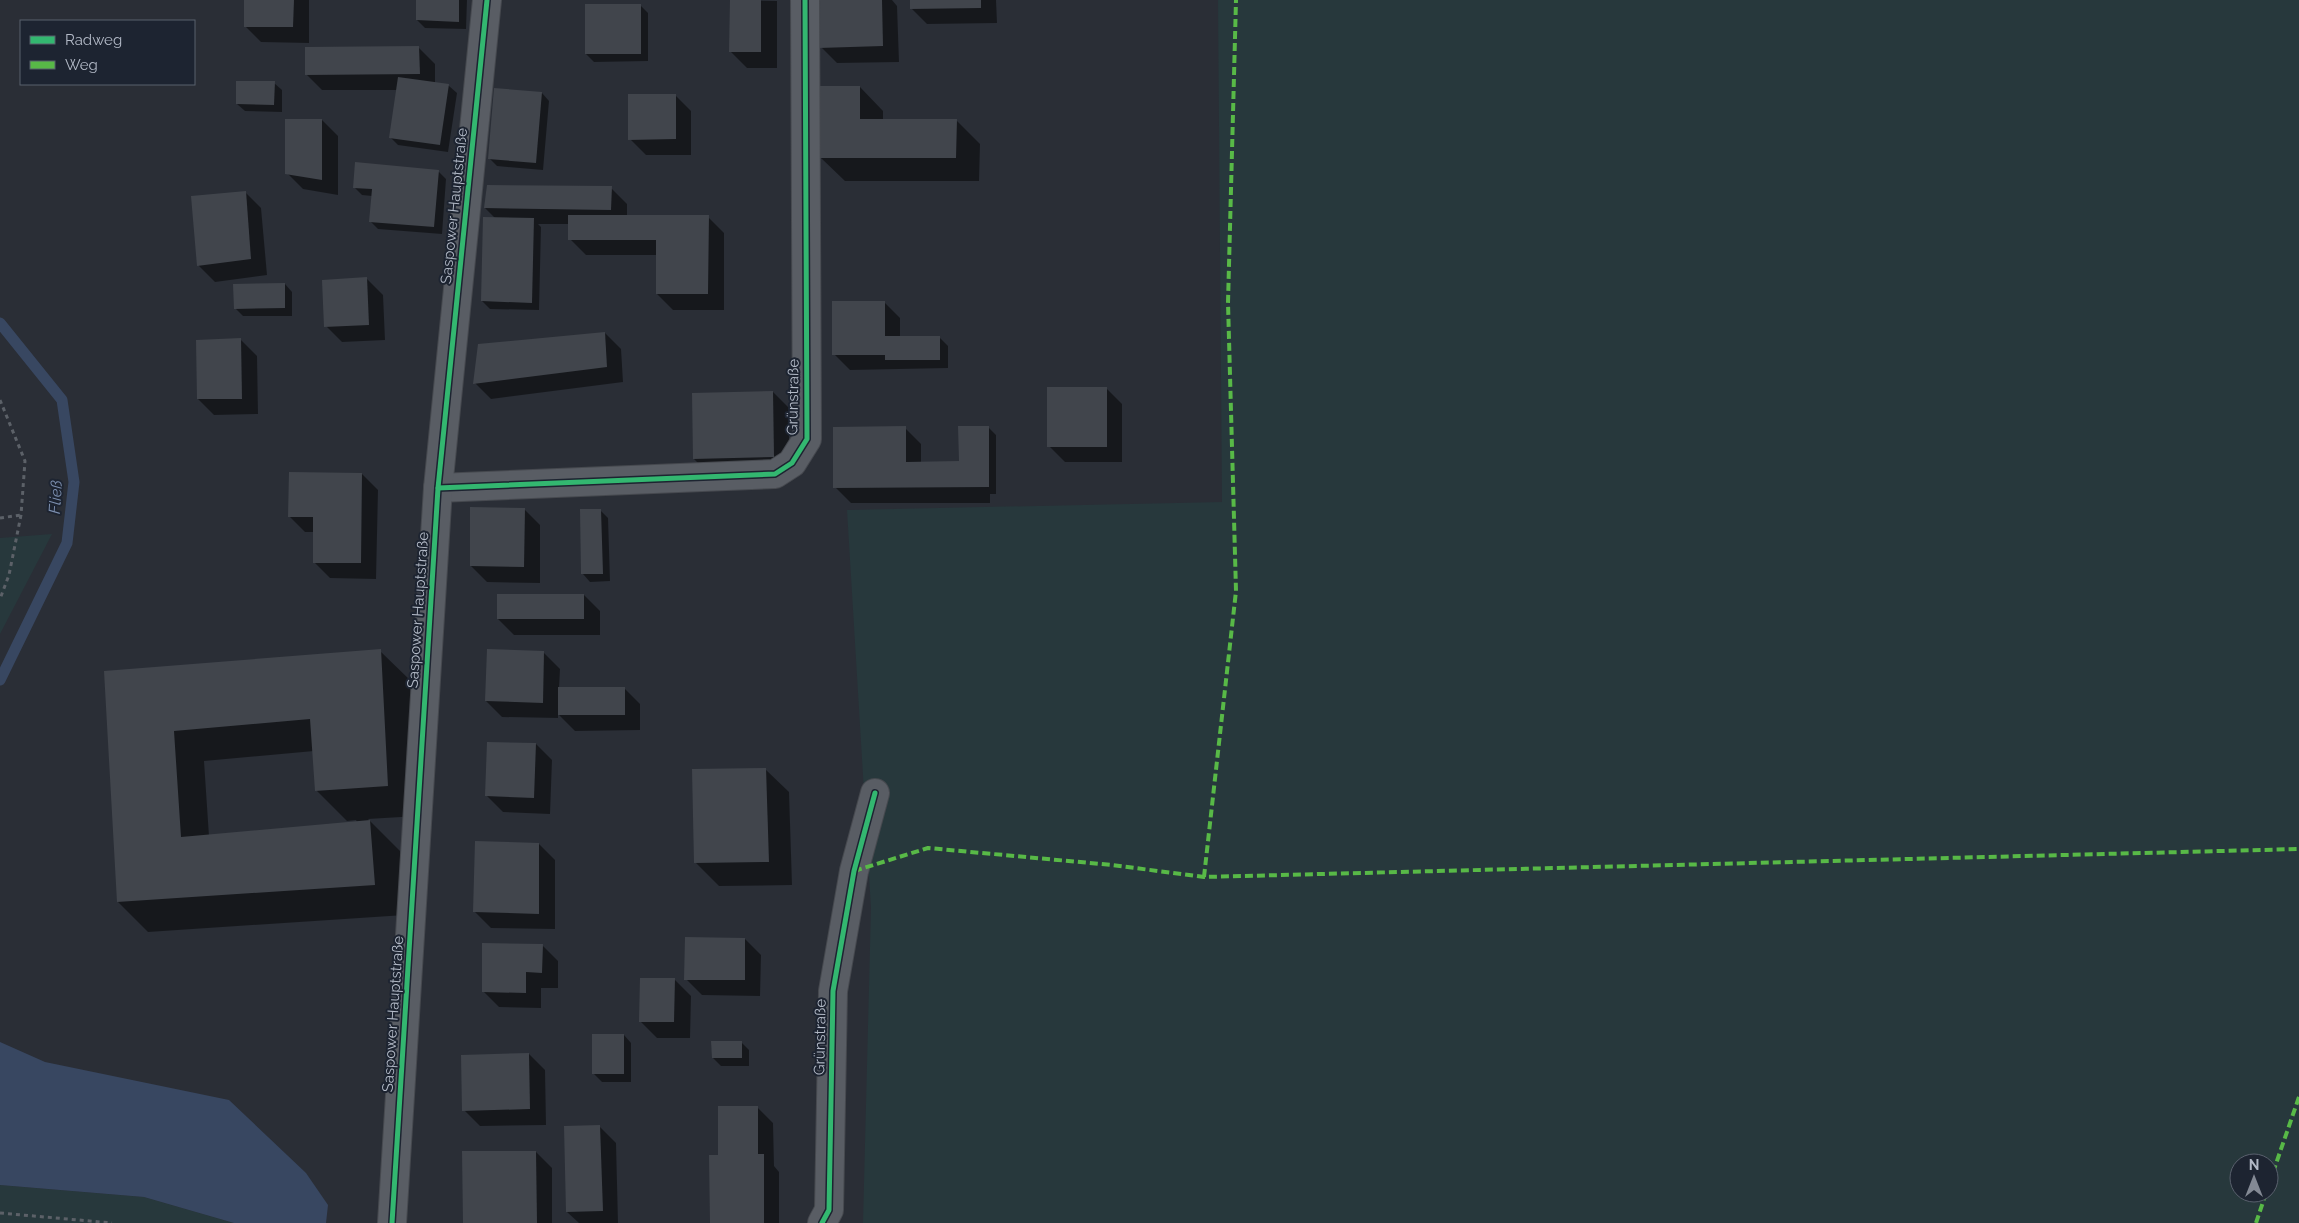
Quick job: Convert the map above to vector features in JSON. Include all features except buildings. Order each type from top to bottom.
[{"type":"street","name":"Saspower Hauptstraße","points":[[392,1223],[438,488],[487,0]]},
{"type":"street","name":"Grünstraße","points":[[438,488],[775,474],[792,462],[807,439],[805,0]]},
{"type":"street","name":"Grünstraße","points":[[822,1223],[829,1210],[834,991],[854,871],[875,793]]},
{"type":"path","points":[[0,400],[25,461],[21,515],[9,575],[0,599]]},
{"type":"path","points":[[0,518],[21,515]]},
{"type":"path","points":[[0,1213],[112,1223]]},
{"type":"shaded area","points":[[1218,0],[2299,0],[2299,1223],[863,1223],[871,908],[847,510],[1222,502]]},
{"type":"shaded area","points":[[52,534],[0,634],[0,538]]},
{"type":"shaded area","points":[[0,1185],[144,1197],[234,1223],[0,1223]]},
{"type":"water","points":[[0,1042],[45,1062],[229,1100],[306,1173],[328,1205],[326,1223],[234,1223],[144,1197],[0,1185]]},
{"type":"waterway","name":"Fließ","points":[[0,323],[62,400],[74,482],[67,543],[0,680]]},
{"type":"marked path","points":[[1204,877],[1236,591],[1228,303],[1236,0]]},
{"type":"marked path","points":[[854,871],[928,848],[1112,865],[1204,877],[2299,849]]},
{"type":"marked path","points":[[2279,1155],[2299,1097]]},
{"type":"marked path","points":[[2256,1223],[2263,1203]]},
{"type":"cycle path","points":[[392,1223],[438,488],[487,0]]},
{"type":"cycle path","points":[[438,488],[775,474],[792,463],[807,439],[805,0]]},
{"type":"cycle path","points":[[822,1223],[829,1210],[833,991],[854,871],[875,793]]}]
